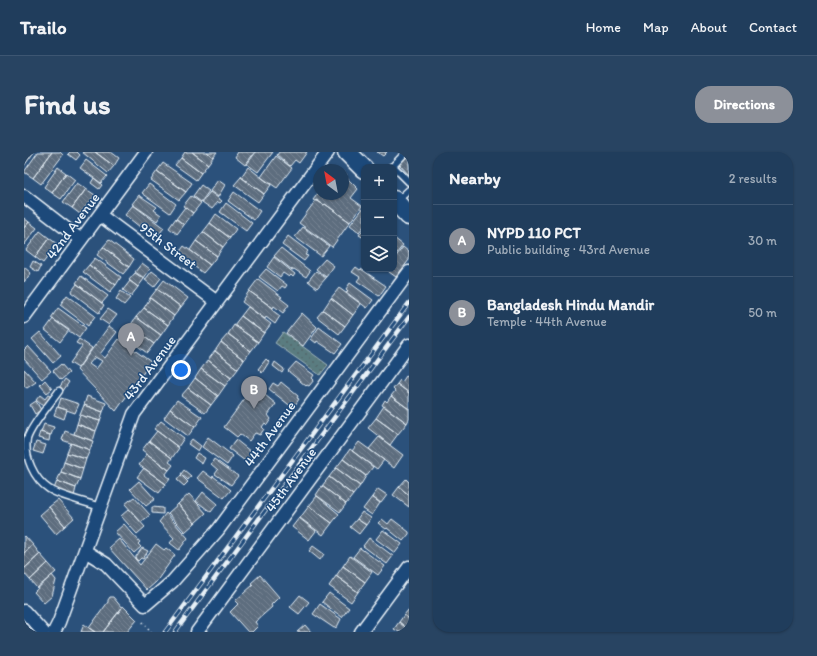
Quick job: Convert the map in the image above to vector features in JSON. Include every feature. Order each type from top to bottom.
[{"type":"main road","points":[[347,152],[361,166]]},
{"type":"main road","points":[[397,203],[409,216]]},
{"type":"street","name":"42nd Avenue","points":[[24,317],[146,152]]},
{"type":"street","name":"43rd Avenue","points":[[54,632],[85,552],[134,414],[328,152]]},
{"type":"street","points":[[24,196],[81,240]]},
{"type":"street","name":"95th Street","points":[[100,215],[217,302]]},
{"type":"street","name":"44th Avenue","points":[[85,552],[106,564],[145,605],[172,582],[218,530],[409,272]]},
{"type":"street","name":"45th Avenue","points":[[197,632],[409,345]]},
{"type":"street","points":[[361,632],[409,567]]},
{"type":"street","points":[[24,611],[43,632]]},
{"type":"lane","points":[[394,164],[406,152]]},
{"type":"lane","points":[[397,171],[409,182]]},
{"type":"lane","points":[[396,200],[409,190]]},
{"type":"lane","points":[[59,391],[28,435],[25,446],[26,459],[33,473],[50,490],[101,507]]},
{"type":"path","points":[[143,622],[152,632]]},
{"type":"green space","points":[[283,332],[328,365],[320,375],[275,343]]},
{"type":"building","points":[[24,152],[34,152],[24,166]]},
{"type":"building","points":[[38,152],[52,152],[33,178],[24,172]]},
{"type":"building","points":[[52,152],[60,152],[63,155],[41,184],[33,178]]},
{"type":"building","points":[[70,152],[77,152],[80,155],[76,160],[68,154]]},
{"type":"building","points":[[82,152],[95,152],[114,166],[108,173]]},
{"type":"building","points":[[95,152],[111,152],[119,158],[114,166]]},
{"type":"building","points":[[185,152],[192,152],[208,164],[201,173],[181,158]]},
{"type":"building","points":[[192,152],[207,152],[213,157],[208,164]]},
{"type":"building","points":[[207,152],[217,152],[213,157]]},
{"type":"building","points":[[238,152],[255,152],[245,165],[235,157]]},
{"type":"building","points":[[256,152],[273,152],[258,172],[247,164]]},
{"type":"building","points":[[279,152],[307,152],[299,163],[295,160],[290,166],[277,155]]},
{"type":"building","points":[[377,152],[387,152],[383,156]]},
{"type":"building","points":[[409,155],[409,175],[399,164]]},
{"type":"building","points":[[276,156],[292,168],[277,188],[261,177]]},
{"type":"building","points":[[181,158],[201,173],[196,180],[175,165]]},
{"type":"building","points":[[86,160],[107,176],[101,183],[80,168]]},
{"type":"building","points":[[163,163],[192,183],[186,192],[157,171]]},
{"type":"building","points":[[58,167],[66,173],[52,193],[44,187]]},
{"type":"building","points":[[248,167],[271,185],[264,194],[241,177]]},
{"type":"building","points":[[157,171],[186,192],[179,200],[151,180]]},
{"type":"building","points":[[66,173],[75,180],[61,199],[52,193]]},
{"type":"building","points":[[241,177],[264,194],[258,202],[234,185]]},
{"type":"building","points":[[94,178],[102,185],[99,189],[91,183]]},
{"type":"building","points":[[218,180],[225,185],[218,197],[210,191]]},
{"type":"building","points":[[349,180],[358,189],[351,198],[361,205],[361,207],[350,222],[325,204],[324,205],[316,200],[349,200]]},
{"type":"building","points":[[77,183],[86,189],[72,208],[63,202]]},
{"type":"building","points":[[149,184],[176,204],[170,213],[142,193]]},
{"type":"building","points":[[201,185],[209,191],[201,202],[193,196]]},
{"type":"building","points":[[86,189],[95,195],[80,214],[72,208]]},
{"type":"building","points":[[210,192],[222,201],[220,203],[218,202],[212,209],[202,202]]},
{"type":"building","points":[[234,192],[260,211],[254,220],[228,201]]},
{"type":"building","points":[[139,195],[157,207],[154,210],[161,215],[157,221],[132,204]]},
{"type":"building","points":[[191,196],[201,203],[193,213],[183,206]]},
{"type":"building","points":[[316,200],[324,205],[325,204],[350,222],[332,247],[299,223]]},
{"type":"building","points":[[226,203],[252,223],[246,231],[220,212]]},
{"type":"building","points":[[133,205],[164,228],[159,234],[143,222],[140,227],[125,215]]},
{"type":"building","points":[[185,207],[193,213],[184,225],[176,219]]},
{"type":"building","points":[[361,211],[361,230],[359,232],[350,225]]},
{"type":"building","points":[[216,214],[236,229],[230,238],[210,223]]},
{"type":"building","points":[[24,218],[29,222],[24,228]]},
{"type":"building","points":[[176,218],[184,225],[177,234],[169,228]]},
{"type":"building","points":[[29,222],[37,228],[24,245],[24,228]]},
{"type":"building","points":[[210,223],[230,238],[223,247],[203,232]]},
{"type":"building","points":[[303,227],[329,246],[321,256],[295,237]]},
{"type":"building","points":[[40,231],[49,238],[35,257],[26,250]]},
{"type":"building","points":[[203,232],[223,247],[217,256],[196,241]]},
{"type":"building","points":[[288,236],[308,251],[305,255],[308,256],[304,261],[282,245]]},
{"type":"building","points":[[49,238],[57,244],[43,263],[35,257]]},
{"type":"building","points":[[109,240],[134,259],[129,267],[103,247]]},
{"type":"building","points":[[397,240],[403,245],[397,253]]},
{"type":"building","points":[[196,241],[217,256],[210,265],[190,250]]},
{"type":"building","points":[[184,246],[210,265],[203,273],[178,254]]},
{"type":"building","points":[[103,247],[129,267],[123,274],[97,255]]},
{"type":"building","points":[[403,247],[409,252],[409,260],[396,277],[389,272],[397,272],[397,255]]},
{"type":"building","points":[[281,248],[310,271],[306,277],[294,269],[292,270],[274,256]]},
{"type":"building","points":[[274,257],[295,274],[293,277],[291,275],[289,277],[283,273],[280,277],[267,267]]},
{"type":"building","points":[[95,258],[121,277],[116,285],[89,265]]},
{"type":"building","points":[[325,259],[334,266],[326,277],[316,269]]},
{"type":"building","points":[[33,261],[41,266],[38,272],[30,267]]},
{"type":"building","points":[[142,263],[150,269],[144,278],[135,272]]},
{"type":"building","points":[[89,265],[116,285],[110,292],[83,272]]},
{"type":"building","points":[[24,267],[31,273],[24,282]]},
{"type":"building","points":[[356,267],[360,270],[361,269],[361,272],[365,272],[386,286],[379,296],[357,281],[360,277],[352,272]]},
{"type":"building","points":[[266,269],[287,285],[285,288],[282,286],[278,291],[259,277]]},
{"type":"building","points":[[152,271],[161,278],[154,287],[145,280]]},
{"type":"building","points":[[316,271],[326,278],[317,288],[308,281]]},
{"type":"building","points":[[135,273],[144,279],[138,287],[129,280]]},
{"type":"building","points":[[81,276],[108,296],[102,303],[76,283]]},
{"type":"building","points":[[258,279],[282,297],[280,298],[289,305],[283,313],[274,306],[273,308],[249,291]]},
{"type":"building","points":[[164,280],[188,298],[181,307],[157,289]]},
{"type":"building","points":[[130,281],[138,287],[131,296],[123,290]]},
{"type":"building","points":[[350,283],[373,300],[367,308],[346,292],[348,291],[346,289]]},
{"type":"building","points":[[77,284],[104,305],[99,313],[71,292]]},
{"type":"building","points":[[339,288],[361,304],[353,315],[331,298]]},
{"type":"building","points":[[157,289],[181,307],[174,316],[150,298]]},
{"type":"building","points":[[121,291],[130,298],[124,305],[116,299]]},
{"type":"building","points":[[249,291],[273,308],[272,310],[280,316],[275,324],[266,317],[265,319],[242,302]]},
{"type":"building","points":[[67,295],[95,316],[88,326],[60,305]]},
{"type":"building","points":[[150,298],[174,316],[168,325],[144,308]]},
{"type":"building","points":[[331,298],[353,315],[345,326],[323,310]]},
{"type":"building","points":[[248,307],[271,324],[264,333],[241,316]]},
{"type":"building","points":[[58,308],[86,328],[79,338],[51,318]]},
{"type":"building","points":[[144,308],[168,325],[161,335],[136,317]]},
{"type":"building","points":[[108,309],[117,315],[109,325],[100,319]]},
{"type":"building","points":[[323,310],[345,326],[339,334],[317,317]]},
{"type":"building","points":[[302,313],[317,327],[303,346],[286,333]]},
{"type":"building","points":[[241,316],[264,333],[258,342],[234,325]]},
{"type":"building","points":[[136,317],[161,335],[154,344],[130,326]]},
{"type":"building","points":[[53,319],[69,330],[60,342],[45,330]]},
{"type":"building","points":[[234,325],[258,342],[251,351],[228,334]]},
{"type":"building","points":[[109,326],[117,332],[100,354],[105,358],[119,339],[151,362],[116,411],[77,370]],"holes":[[[95,357],[102,361],[96,369],[89,364]]]},
{"type":"building","points":[[130,326],[154,344],[147,353],[123,335]]},
{"type":"building","points":[[319,327],[342,344],[335,353],[317,341],[316,343],[311,339]]},
{"type":"building","points":[[40,332],[61,356],[53,363],[32,339]]},
{"type":"building","points":[[228,334],[251,351],[244,360],[221,342]]},
{"type":"building","points":[[79,339],[92,348],[78,368],[70,363],[82,346],[76,343]]},
{"type":"building","points":[[221,342],[244,360],[238,369],[215,351]]},
{"type":"building","points":[[28,346],[51,371],[42,379],[24,359],[24,350]]},
{"type":"building","points":[[215,351],[238,369],[231,378],[208,360]]},
{"type":"building","points":[[266,359],[269,362],[262,373],[258,369]]},
{"type":"building","points":[[208,360],[231,378],[225,386],[201,369]]},
{"type":"building","points":[[275,362],[284,369],[282,373],[273,366]]},
{"type":"building","points":[[296,362],[314,375],[312,378],[314,380],[309,386],[306,386],[288,371]]},
{"type":"building","points":[[61,364],[69,373],[61,380],[53,371]]},
{"type":"building","points":[[24,369],[36,382],[27,388],[24,386]]},
{"type":"building","points":[[201,369],[225,386],[218,396],[195,378]]},
{"type":"building","points":[[406,376],[409,378],[409,393],[397,384],[400,380],[402,382]]},
{"type":"building","points":[[195,378],[218,396],[211,405],[188,388]]},
{"type":"building","points":[[65,379],[69,382],[63,391],[59,388]]},
{"type":"building","points":[[45,380],[52,389],[47,393],[40,385]]},
{"type":"building","points":[[281,382],[298,396],[297,398],[299,399],[293,408],[269,389],[273,383],[278,386]]},
{"type":"building","points":[[397,384],[409,393],[409,409],[391,396],[395,391],[393,389]]},
{"type":"building","points":[[254,386],[276,404],[268,415],[271,419],[267,425],[265,423],[262,427],[264,429],[260,435],[255,433],[249,441],[240,434],[237,437],[224,427]]},
{"type":"building","points":[[188,388],[211,405],[205,413],[181,396]]},
{"type":"building","points":[[40,395],[45,399],[48,395],[52,397],[44,407],[36,400]]},
{"type":"building","points":[[87,396],[106,403],[103,412],[84,405]]},
{"type":"building","points":[[391,396],[409,409],[409,419],[407,423],[382,405],[385,400],[387,402]]},
{"type":"building","points":[[61,398],[79,404],[75,413],[58,407]]},
{"type":"building","points":[[177,400],[202,417],[195,427],[170,409]]},
{"type":"building","points":[[36,401],[41,410],[35,414],[30,405]]},
{"type":"building","points":[[84,405],[103,412],[100,421],[80,415]]},
{"type":"building","points":[[384,406],[407,423],[398,434],[376,418]]},
{"type":"building","points":[[57,407],[67,410],[64,419],[54,415]]},
{"type":"building","points":[[170,409],[195,427],[188,436],[164,418]]},
{"type":"building","points":[[80,415],[100,421],[96,431],[77,424]]},
{"type":"building","points":[[376,418],[398,434],[390,445],[368,428]]},
{"type":"building","points":[[161,421],[184,438],[178,447],[154,429]]},
{"type":"building","points":[[44,424],[54,427],[51,435],[41,432]]},
{"type":"building","points":[[77,424],[96,431],[93,441],[74,434]]},
{"type":"building","points":[[65,431],[93,441],[90,450],[62,440]]},
{"type":"building","points":[[157,431],[179,448],[172,458],[149,441]]},
{"type":"building","points":[[40,432],[50,435],[49,441],[38,438]]},
{"type":"building","points":[[208,437],[233,456],[227,465],[202,447]]},
{"type":"building","points":[[379,437],[403,455],[394,468],[369,449]]},
{"type":"building","points":[[192,439],[201,446],[198,451],[188,444]]},
{"type":"building","points":[[236,440],[256,456],[249,464],[229,449]]},
{"type":"building","points":[[149,441],[172,458],[169,462],[173,465],[169,470],[142,450]]},
{"type":"building","points":[[36,442],[46,445],[43,454],[33,451]]},
{"type":"building","points":[[359,442],[384,460],[377,469],[352,451]]},
{"type":"building","points":[[71,443],[90,450],[86,459],[67,453]]},
{"type":"building","points":[[350,449],[373,467],[366,476],[343,459]]},
{"type":"building","points":[[67,453],[86,459],[83,469],[64,462]]},
{"type":"building","points":[[197,453],[205,458],[202,464],[194,458]]},
{"type":"building","points":[[147,454],[169,470],[165,475],[170,479],[166,484],[139,465]]},
{"type":"building","points":[[214,459],[238,476],[231,485],[215,474],[218,470],[211,464]]},
{"type":"building","points":[[343,459],[366,476],[360,486],[336,468]]},
{"type":"building","points":[[64,462],[83,469],[80,479],[61,472]]},
{"type":"building","points":[[144,468],[166,484],[159,493],[137,477]]},
{"type":"building","points":[[336,468],[360,486],[353,495],[329,477]]},
{"type":"building","points":[[184,470],[191,476],[188,480],[181,474]]},
{"type":"building","points":[[203,471],[212,478],[213,476],[231,490],[224,498],[197,478]]},
{"type":"building","points":[[61,472],[80,479],[76,488],[57,481]]},
{"type":"building","points":[[181,475],[188,482],[184,486],[177,480]]},
{"type":"building","points":[[329,477],[353,495],[346,504],[322,486]]},
{"type":"building","points":[[406,479],[409,482],[409,495],[399,487]]},
{"type":"building","points":[[57,481],[76,488],[74,496],[54,489]]},
{"type":"building","points":[[139,481],[155,499],[146,506],[130,489]]},
{"type":"building","points":[[322,486],[346,504],[340,512],[316,495]]},
{"type":"building","points":[[399,487],[409,495],[409,507],[393,495]]},
{"type":"building","points":[[378,489],[387,495],[381,503],[372,497]]},
{"type":"building","points":[[203,492],[217,504],[211,512],[196,501]]},
{"type":"building","points":[[189,494],[206,513],[195,523],[178,504]]},
{"type":"building","points":[[317,496],[339,514],[332,523],[309,506]]},
{"type":"building","points":[[134,497],[150,515],[141,522],[125,504]]},
{"type":"building","points":[[372,497],[380,503],[372,515],[363,509]]},
{"type":"building","points":[[58,500],[74,518],[65,526],[49,507]]},
{"type":"building","points":[[178,504],[195,523],[185,532],[168,513]]},
{"type":"building","points":[[309,506],[332,523],[323,535],[300,518]]},
{"type":"building","points":[[49,507],[65,526],[56,534],[40,515]]},
{"type":"building","points":[[152,507],[163,508],[163,514],[152,513]]},
{"type":"building","points":[[129,509],[145,527],[137,534],[121,516]]},
{"type":"building","points":[[362,512],[371,518],[366,525],[357,519]]},
{"type":"building","points":[[166,513],[188,538],[179,550],[170,543],[174,538],[159,522]]},
{"type":"building","points":[[299,518],[316,531],[309,540],[292,527]]},
{"type":"building","points":[[357,519],[366,525],[359,534],[350,527]]},
{"type":"building","points":[[382,519],[388,524],[392,519],[409,532],[409,534],[403,541],[387,528],[386,529],[378,523]]},
{"type":"building","points":[[124,524],[140,542],[138,544],[141,547],[134,553],[115,532]]},
{"type":"building","points":[[383,530],[402,544],[395,553],[376,539]]},
{"type":"building","points":[[25,536],[33,545],[24,553],[24,537]]},
{"type":"building","points":[[369,538],[393,556],[387,564],[363,546]]},
{"type":"building","points":[[119,539],[140,565],[156,544],[164,550],[166,548],[175,555],[156,582],[147,590],[109,548]]},
{"type":"building","points":[[33,545],[40,554],[24,569],[24,553]]},
{"type":"building","points":[[313,546],[324,554],[320,560],[309,551]]},
{"type":"building","points":[[142,548],[148,551],[143,559],[141,558],[138,561],[135,558]]},
{"type":"building","points":[[360,548],[385,566],[378,575],[353,557]]},
{"type":"building","points":[[40,554],[48,563],[30,580],[24,573],[24,569]]},
{"type":"building","points":[[350,556],[372,572],[365,582],[343,566]]},
{"type":"building","points":[[48,563],[56,572],[37,588],[30,580]]},
{"type":"building","points":[[343,566],[365,582],[358,592],[336,576]]},
{"type":"building","points":[[52,575],[56,580],[52,596],[44,603],[34,592]]},
{"type":"building","points":[[260,575],[279,597],[271,605],[272,607],[255,622],[258,626],[252,632],[248,632],[230,612],[238,604],[235,601],[253,585],[251,583]]},
{"type":"building","points":[[336,576],[358,592],[351,602],[329,586]]},
{"type":"building","points":[[329,593],[349,608],[342,617],[322,602]]},
{"type":"building","points":[[300,595],[309,602],[299,614],[290,607]]},
{"type":"building","points":[[110,597],[113,597],[122,608],[103,632],[95,632],[89,628]]},
{"type":"building","points":[[320,604],[341,619],[337,627],[334,628],[313,614]]},
{"type":"building","points":[[123,606],[137,620],[127,632],[103,632]]},
{"type":"building","points":[[409,609],[409,619],[404,615]]},
{"type":"building","points":[[404,615],[409,619],[409,630],[399,622]]},
{"type":"building","points":[[399,622],[409,630],[409,632],[399,632],[394,629]]},
{"type":"building","points":[[84,624],[89,628],[95,632],[81,632]]},
{"type":"building","points":[[305,625],[311,632],[297,632]]},
{"type":"railway","points":[[165,632],[409,303]]},
{"type":"railway","points":[[175,632],[409,317]]},
{"type":"place","name":"NYPD 110 PCT","points":[[131,356]]},
{"type":"place","name":"Bangladesh Hindu Mandir","points":[[254,409]]}]
